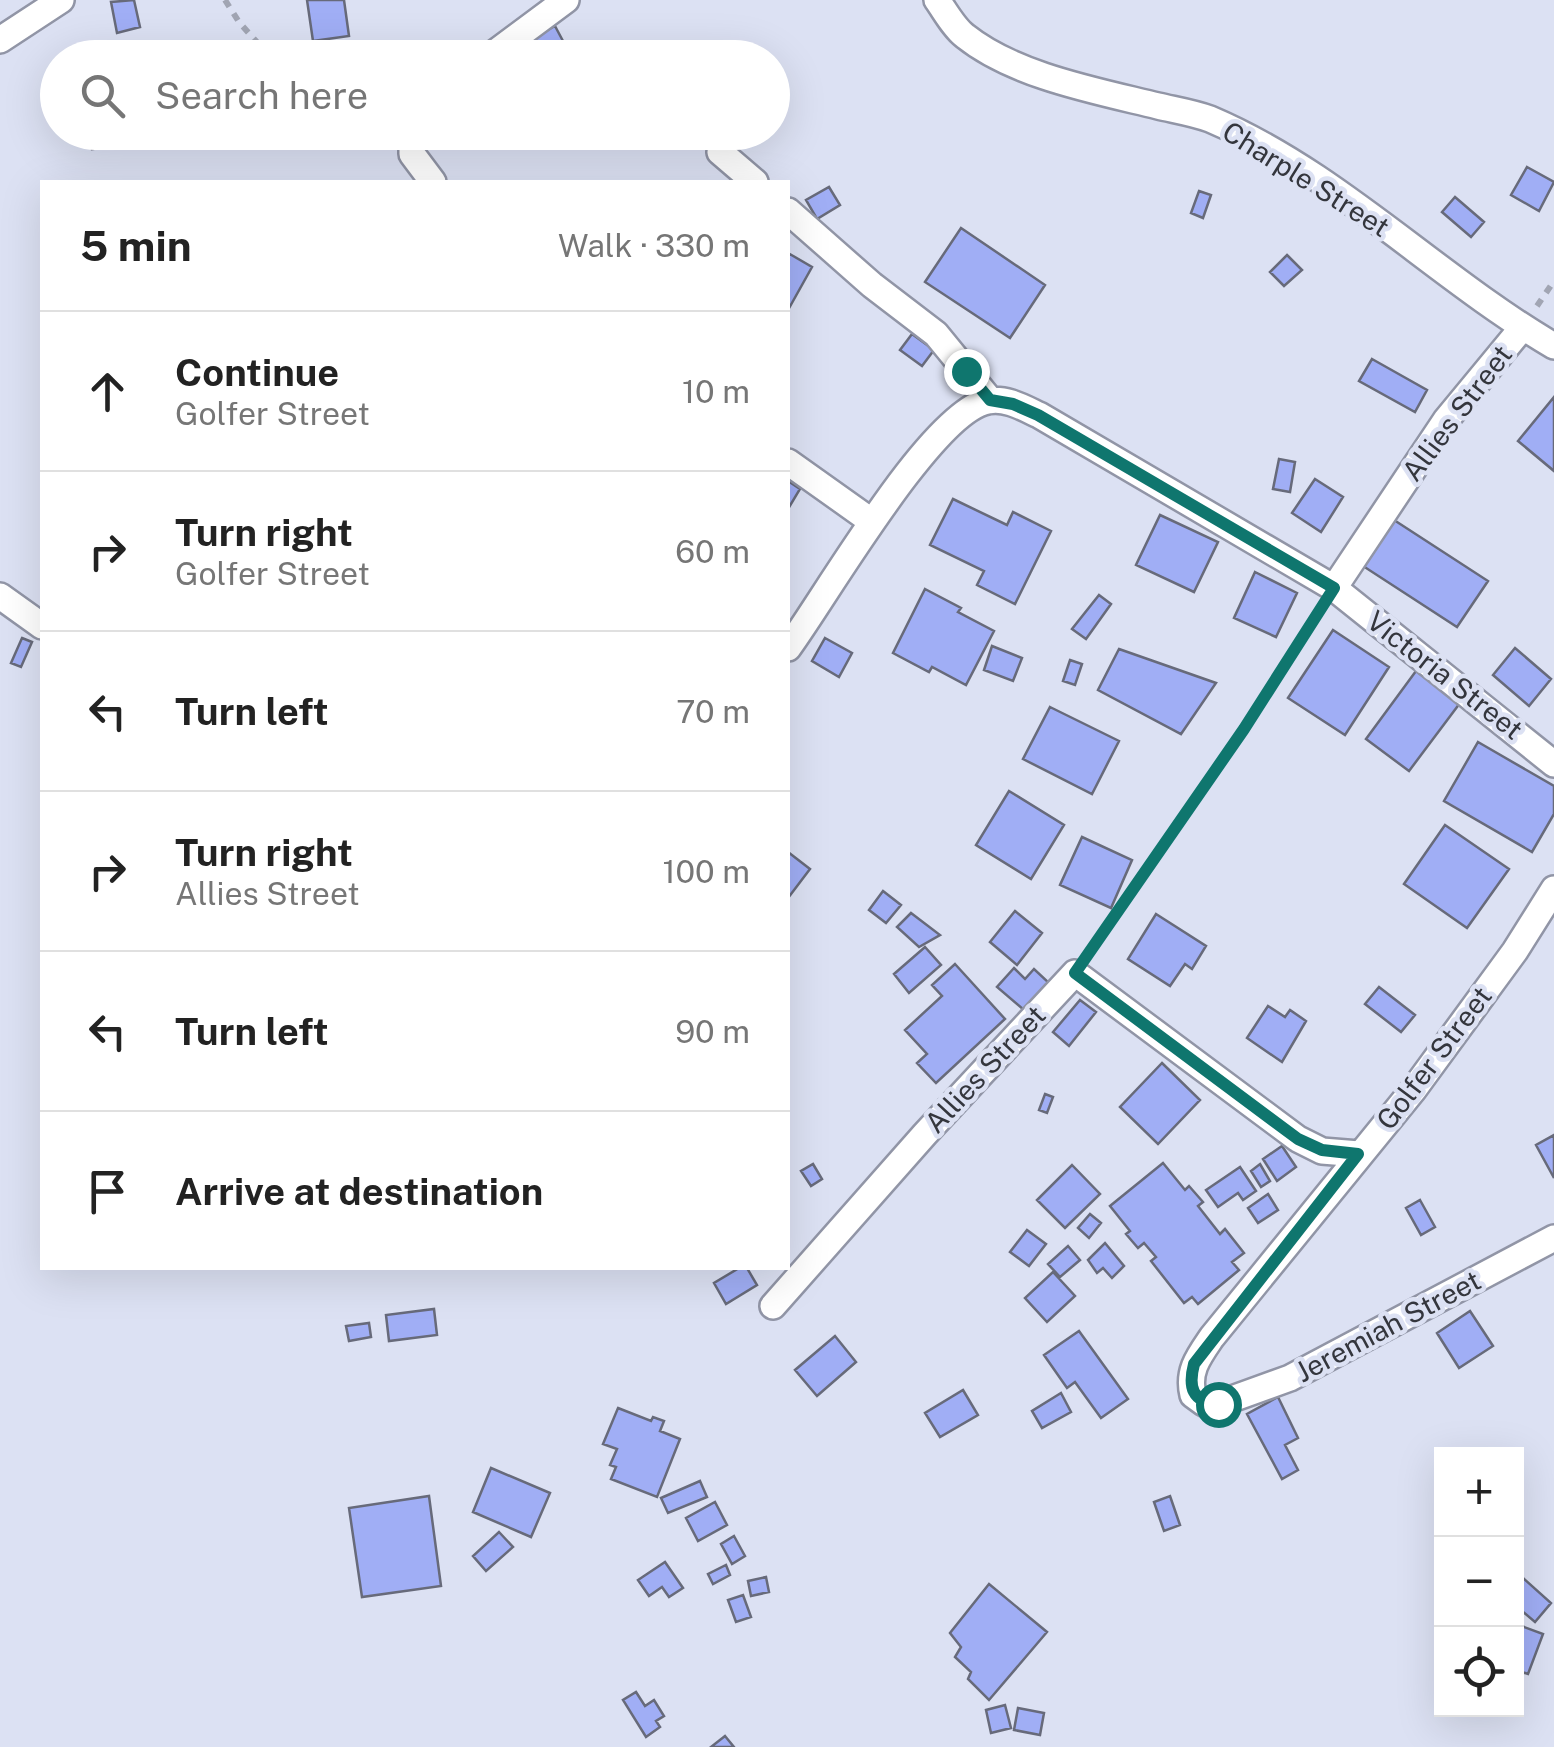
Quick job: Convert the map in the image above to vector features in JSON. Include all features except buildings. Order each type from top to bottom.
[{"type":"street","points":[[0,40],[61,0]]},
{"type":"street","points":[[512,40],[566,0]]},
{"type":"street","name":"Charple Street","points":[[937,0],[964,36],[1010,62],[1052,79],[1206,118],[1261,144],[1377,221],[1522,328],[1554,346]]},
{"type":"street","points":[[416,150],[432,180]]},
{"type":"street","points":[[720,152],[754,180]]},
{"type":"street","points":[[790,212],[936,334],[990,400],[970,408],[952,423],[871,521],[790,645]]},
{"type":"street","name":"Allies Street","points":[[1334,588],[1446,420],[1522,328]]},
{"type":"street","name":"Victoria Street","points":[[990,400],[1013,404],[1038,415],[1334,588],[1554,764]]},
{"type":"street","points":[[790,463],[871,521]]},
{"type":"street","points":[[0,596],[40,625]]},
{"type":"street","name":"Golfer Street","points":[[1218,1404],[1204,1402],[1193,1394],[1190,1381],[1194,1364],[1436,1058],[1554,889]]},
{"type":"street","points":[[1075,973],[1298,1139],[1322,1150],[1358,1154]]},
{"type":"street","name":"Allies Street","points":[[774,1306],[925,1134],[1075,973]]},
{"type":"street","name":"Jeremiah Street","points":[[1218,1404],[1290,1378],[1554,1238]]},
{"type":"path","points":[[225,0],[256,40]]},
{"type":"path","points":[[1075,973],[1244,729],[1334,588]]},
{"type":"route","points":[[966,371],[990,400],[1013,404],[1038,415],[1334,588],[1244,729],[1075,973],[1298,1139],[1322,1150],[1358,1154],[1194,1364],[1190,1381],[1193,1394],[1204,1402],[1218,1404]]}]
